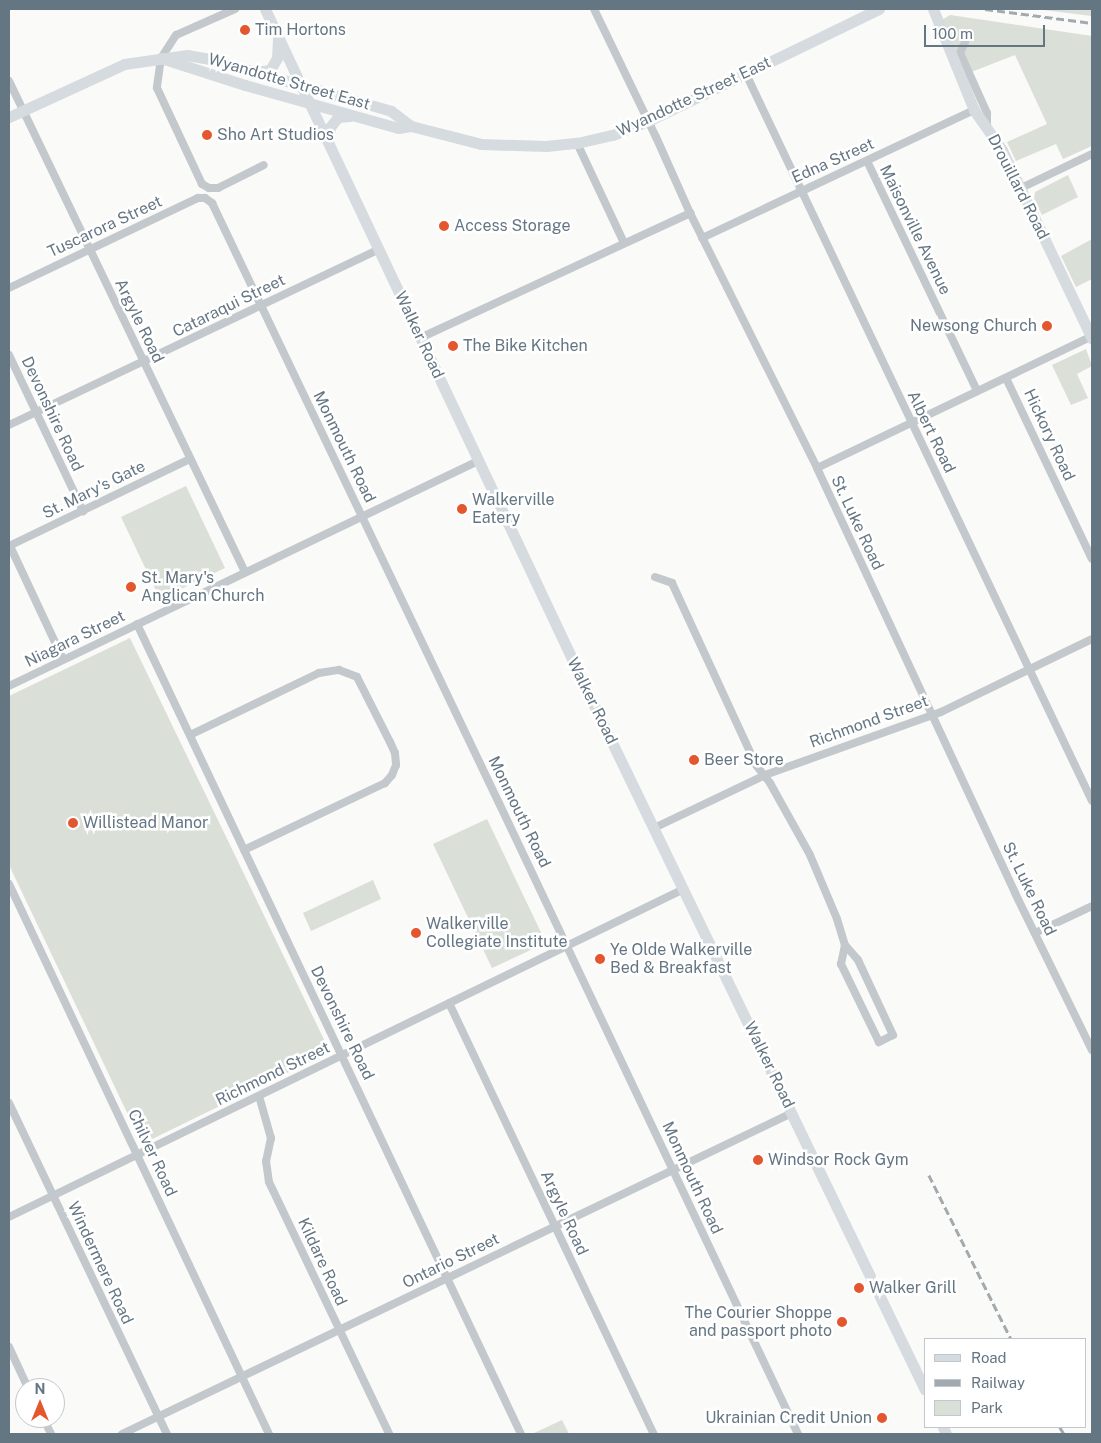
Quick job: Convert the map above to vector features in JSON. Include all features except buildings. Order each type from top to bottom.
[{"type":"main road","name":"Walker Road","points":[[264,9],[478,461],[924,1388]]},
{"type":"main road","name":"Wyandotte Street East","points":[[9,117],[124,64],[187,55],[256,72],[390,111],[411,126],[481,144],[522,147],[577,143],[612,135],[648,121],[879,9]]},
{"type":"main road","name":"Drouillard Road","points":[[933,9],[974,110],[987,126],[1020,188],[1092,337]]},
{"type":"main road","points":[[256,72],[270,70],[277,58],[278,37]]},
{"type":"main road","name":"Wyandotte Street East","points":[[161,58],[398,128],[411,126]]},
{"type":"main road","points":[[328,142],[330,127],[338,117],[356,116]]},
{"type":"street","points":[[235,9],[176,35],[161,58],[157,88],[202,184],[209,188],[218,188],[264,165]]},
{"type":"street","name":"St. Luke Road","points":[[594,9],[702,238],[816,468],[1092,1050]]},
{"type":"street","points":[[965,42],[960,53],[987,112],[987,126]]},
{"type":"street","name":"Albert Road","points":[[746,74],[1092,801]]},
{"type":"street","name":"Argyle Road","points":[[9,81],[245,572]]},
{"type":"street","name":"Edna Street","points":[[702,238],[974,110]]},
{"type":"street","points":[[577,143],[624,243]]},
{"type":"street","points":[[1020,188],[1092,154]]},
{"type":"street","name":"Maisonville Avenue","points":[[867,161],[977,391]]},
{"type":"street","name":"Tuscarora Street","points":[[9,288],[198,198],[205,198],[212,203]]},
{"type":"street","name":"Monmouth Road","points":[[212,203],[798,1434]]},
{"type":"street","points":[[420,338],[690,213]]},
{"type":"street","name":"Cataraqui Street","points":[[9,425],[379,249]]},
{"type":"street","points":[[816,468],[1092,337]]},
{"type":"street","name":"Devonshire Road","points":[[9,355],[83,511]]},
{"type":"street","name":"Hickory Road","points":[[1006,378],[1092,559]]},
{"type":"street","name":"St. Mary's Gate","points":[[9,546],[190,459]]},
{"type":"street","name":"Niagara Street","points":[[9,686],[361,515],[478,461]]},
{"type":"street","points":[[9,546],[64,659]]},
{"type":"street","points":[[655,576],[672,583],[756,765],[764,775],[810,855],[837,919],[845,945],[858,960],[893,1035],[879,1042],[841,964],[845,945]]},
{"type":"street","name":"Devonshire Road","points":[[137,624],[448,1278],[520,1434]]},
{"type":"street","name":"Richmond Street","points":[[654,828],[764,775],[931,713],[941,712],[1092,640]]},
{"type":"street","points":[[190,736],[319,674],[339,670],[357,677],[390,742],[395,753],[396,765],[392,775],[385,783],[244,850]]},
{"type":"street","name":"Chilver Road","points":[[9,884],[269,1434]]},
{"type":"street","name":"Richmond Street","points":[[9,1216],[684,889]]},
{"type":"street","points":[[1035,933],[1092,906]]},
{"type":"street","name":"Argyle Road","points":[[449,1003],[654,1434]]},
{"type":"street","name":"Kildare Road","points":[[259,1096],[271,1138],[266,1162],[269,1182],[389,1434]]},
{"type":"street","name":"Windermere Road","points":[[9,1103],[167,1434]]},
{"type":"street","name":"Ontario Street","points":[[122,1434],[792,1113]]},
{"type":"street","points":[[9,1347],[23,1378]]},
{"type":"green space","points":[[1035,9],[1092,9],[1092,16]]},
{"type":"green space","points":[[950,15],[1092,36],[1092,146],[1063,159],[1056,144],[1016,161],[1007,142],[1047,124],[1015,55],[966,74],[942,20]]},
{"type":"green space","points":[[1068,175],[1078,197],[1042,215],[1034,199],[1035,192]]},
{"type":"green space","points":[[1092,239],[1092,279],[1076,287],[1061,256]]},
{"type":"green space","points":[[1086,349],[1092,366],[1077,374],[1088,398],[1071,405],[1052,365]]},
{"type":"green space","points":[[186,486],[225,568],[160,599],[121,517]]},
{"type":"green space","points":[[130,638],[330,1052],[142,1144],[9,865],[9,696]]},
{"type":"green space","points":[[487,819],[546,943],[492,968],[433,844]]},
{"type":"green space","points":[[373,880],[381,899],[311,931],[303,913]]},
{"type":"green space","points":[[562,1420],[569,1434],[532,1434]]},
{"type":"railway","points":[[985,9],[1092,23]]},
{"type":"railway","points":[[929,1175],[1010,1338]]},
{"type":"railway","points":[[1061,1428],[1064,1434]]},
{"type":"place","name":"Tim Hortons","points":[[245,30]]},
{"type":"place","name":"Sho Art Studios","points":[[207,135]]},
{"type":"place","name":"Access Storage","points":[[444,226]]},
{"type":"place","name":"Newsong Church","points":[[1047,326]]},
{"type":"place","name":"The Bike Kitchen","points":[[453,346]]},
{"type":"place","name":"Walkerville Eatery","points":[[462,509]]},
{"type":"place","name":"St. Mary's Anglican Church","points":[[131,587]]},
{"type":"place","name":"Beer Store","points":[[694,760]]},
{"type":"place","name":"Willistead Manor","points":[[73,823]]},
{"type":"place","name":"Walkerville Collegiate Institute","points":[[416,933]]},
{"type":"place","name":"Ye Olde Walkerville Bed & Breakfast","points":[[600,959]]},
{"type":"place","name":"Windsor Rock Gym","points":[[758,1160]]},
{"type":"place","name":"Walker Grill","points":[[859,1288]]},
{"type":"place","name":"The Courier Shoppe and passport photo","points":[[842,1322]]},
{"type":"place","name":"Ukrainian Credit Union","points":[[882,1418]]}]
